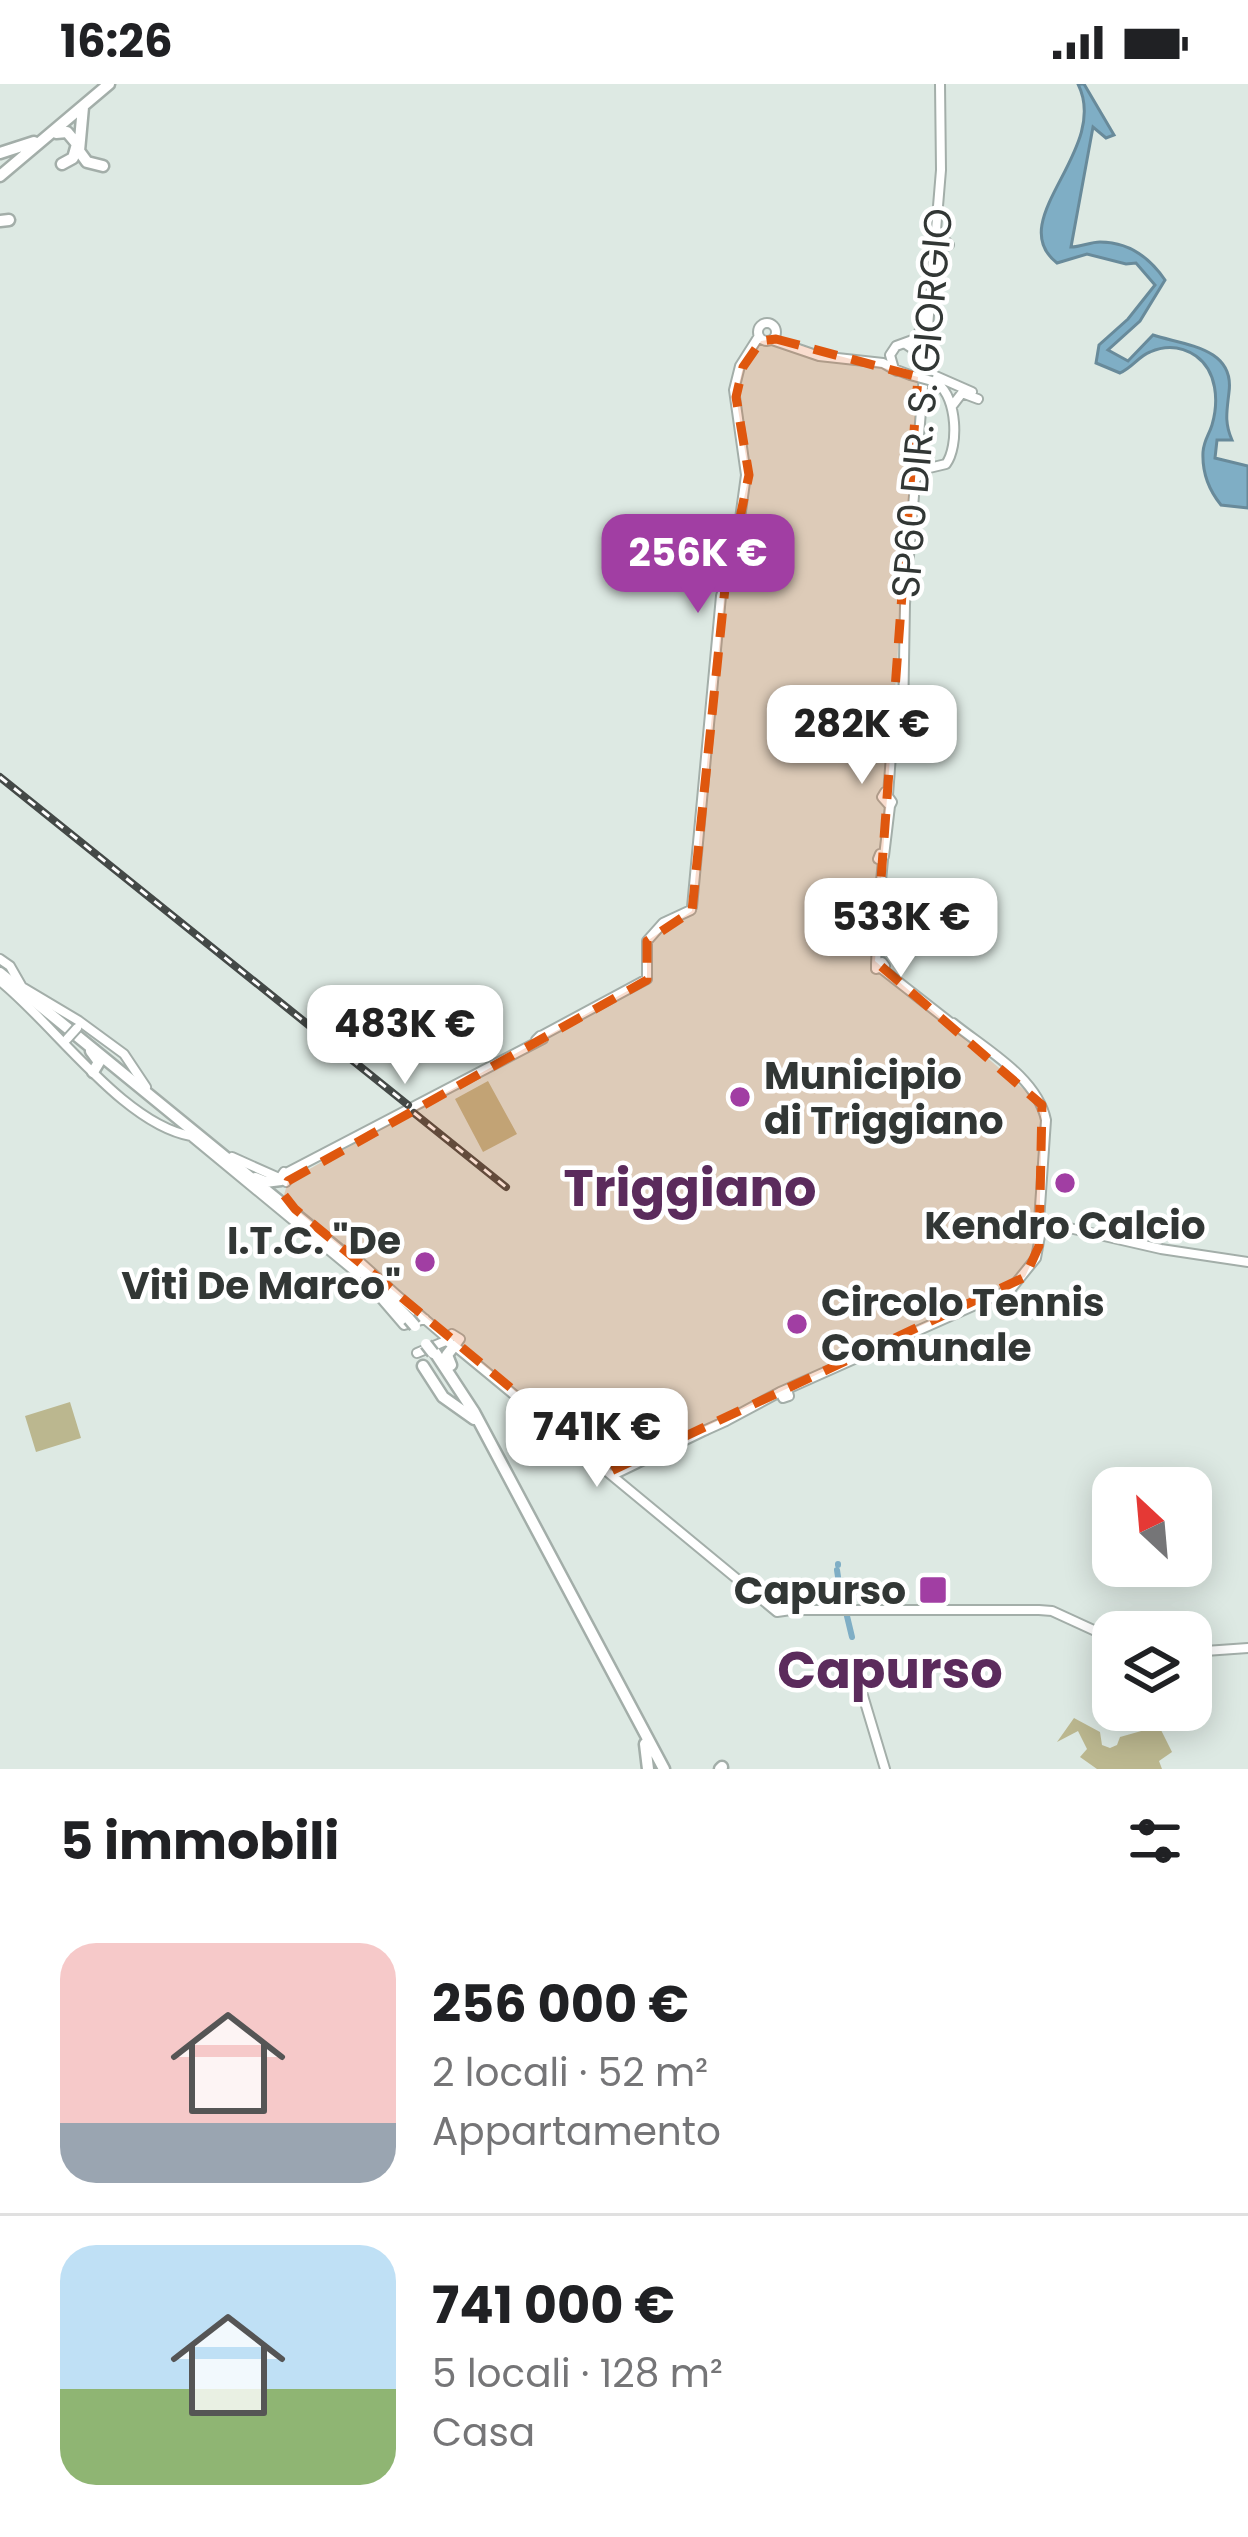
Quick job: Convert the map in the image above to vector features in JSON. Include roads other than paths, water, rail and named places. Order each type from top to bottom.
[{"type":"highway","points":[[36,143],[106,84]]},
{"type":"highway","points":[[0,173],[106,84]]},
{"type":"highway","points":[[83,106],[79,151],[87,162],[103,166]]},
{"type":"highway","points":[[4,152],[56,132],[71,134],[76,154],[62,164]]},
{"type":"highway","points":[[0,976],[349,1262],[413,1321]]},
{"type":"highway","points":[[0,976],[347,1257],[413,1321],[446,1397],[454,1392],[444,1370]]},
{"type":"highway","points":[[73,1034],[98,1060],[93,1072]]},
{"type":"highway","points":[[114,1066],[120,1051]]},
{"type":"highway","points":[[93,1072],[104,1064],[114,1066]]},
{"type":"highway","points":[[235,1164],[261,1181],[283,1179]]},
{"type":"highway","points":[[454,1343],[448,1359],[641,1731],[648,1769]]},
{"type":"highway","points":[[427,1351],[477,1422],[662,1769]]},
{"type":"highway","points":[[427,1351],[488,1438]]},
{"type":"highway","points":[[440,1391],[477,1422]]},
{"type":"main road","name":"SP60 DIR. S. GIORGIO","points":[[903,721],[921,360],[937,212],[940,98],[936,84]]},
{"type":"main road","points":[[619,1474],[1011,1289],[1031,1268],[1042,1224],[1046,1120],[1042,1105],[1012,1070],[881,965],[882,859],[892,747],[888,729],[899,678],[937,152],[936,84]]},
{"type":"main road","points":[[931,274],[935,252],[949,245],[938,232],[937,212]]},
{"type":"main road","points":[[768,337],[820,353],[876,360],[919,336],[924,309]]},
{"type":"main road","points":[[768,337],[819,356],[883,363],[971,393]]},
{"type":"main road","points":[[283,1179],[648,978],[645,947],[657,927],[692,908],[721,596],[736,548],[746,475],[734,389],[740,366],[768,337]]},
{"type":"main road","points":[[906,344],[931,374],[971,393]]},
{"type":"main road","points":[[892,350],[890,361],[897,371]]},
{"type":"main road","points":[[914,490],[920,473],[946,464],[952,455],[949,394],[935,382]]},
{"type":"main road","points":[[951,413],[954,398],[971,393]]},
{"type":"main road","points":[[917,446],[923,461],[935,467]]},
{"type":"main road","points":[[892,718],[903,721],[904,729],[892,747]]},
{"type":"main road","points":[[888,729],[900,734]]},
{"type":"main road","points":[[0,959],[22,987],[73,1034],[120,1051],[141,1082],[235,1159],[283,1179]]},
{"type":"main road","points":[[93,1072],[166,1132],[191,1136],[413,1321],[437,1329],[604,1468],[619,1474],[767,1605],[783,1610],[1039,1610],[1092,1630]]},
{"type":"main road","points":[[283,1179],[286,1200],[400,1298],[413,1321]]},
{"type":"main road","points":[[1042,1224],[1248,1262]]},
{"type":"main road","points":[[347,1257],[400,1298]]},
{"type":"main road","points":[[427,1351],[454,1343]]},
{"type":"main road","points":[[1212,1651],[1248,1648]]},
{"type":"main road","points":[[861,1689],[885,1769]]},
{"type":"water","points":[[1078,84],[1084,84],[1114,135],[1106,138],[1093,127],[1071,247],[1100,242],[1129,248],[1165,280],[1140,321],[1108,350],[1128,361],[1153,335],[1204,350],[1224,366],[1229,377],[1227,422],[1232,440],[1217,440],[1215,458],[1248,466],[1248,508],[1221,505],[1207,480],[1203,452],[1216,397],[1203,362],[1185,350],[1168,348],[1146,354],[1120,373],[1096,363],[1099,345],[1155,285],[1136,263],[1087,254],[1057,263],[1043,246],[1048,205],[1081,134],[1084,109]]},
{"type":"waterway","points":[[837,1570],[841,1597]]},
{"type":"waterway","points":[[846,1612],[852,1637]]},
{"type":"railway","points":[[0,777],[408,1105]]},
{"type":"railway","points":[[414,1113],[506,1187]]},
{"type":"place","name":"Municipio di Triggiano","points":[[740,1097]]},
{"type":"place","name":"Kendro Calcio","points":[[1065,1183]]},
{"type":"place","name":"I.T.C. \"De Viti De Marco\"","points":[[425,1262]]},
{"type":"place","name":"Circolo Tennis Comunale","points":[[797,1324]]},
{"type":"place","name":"Capurso","points":[[933,1590]]},
{"type":"district","name":"Triggiano","points":[[690,1188]]},
{"type":"district","name":"Capurso","points":[[890,1670]]}]
